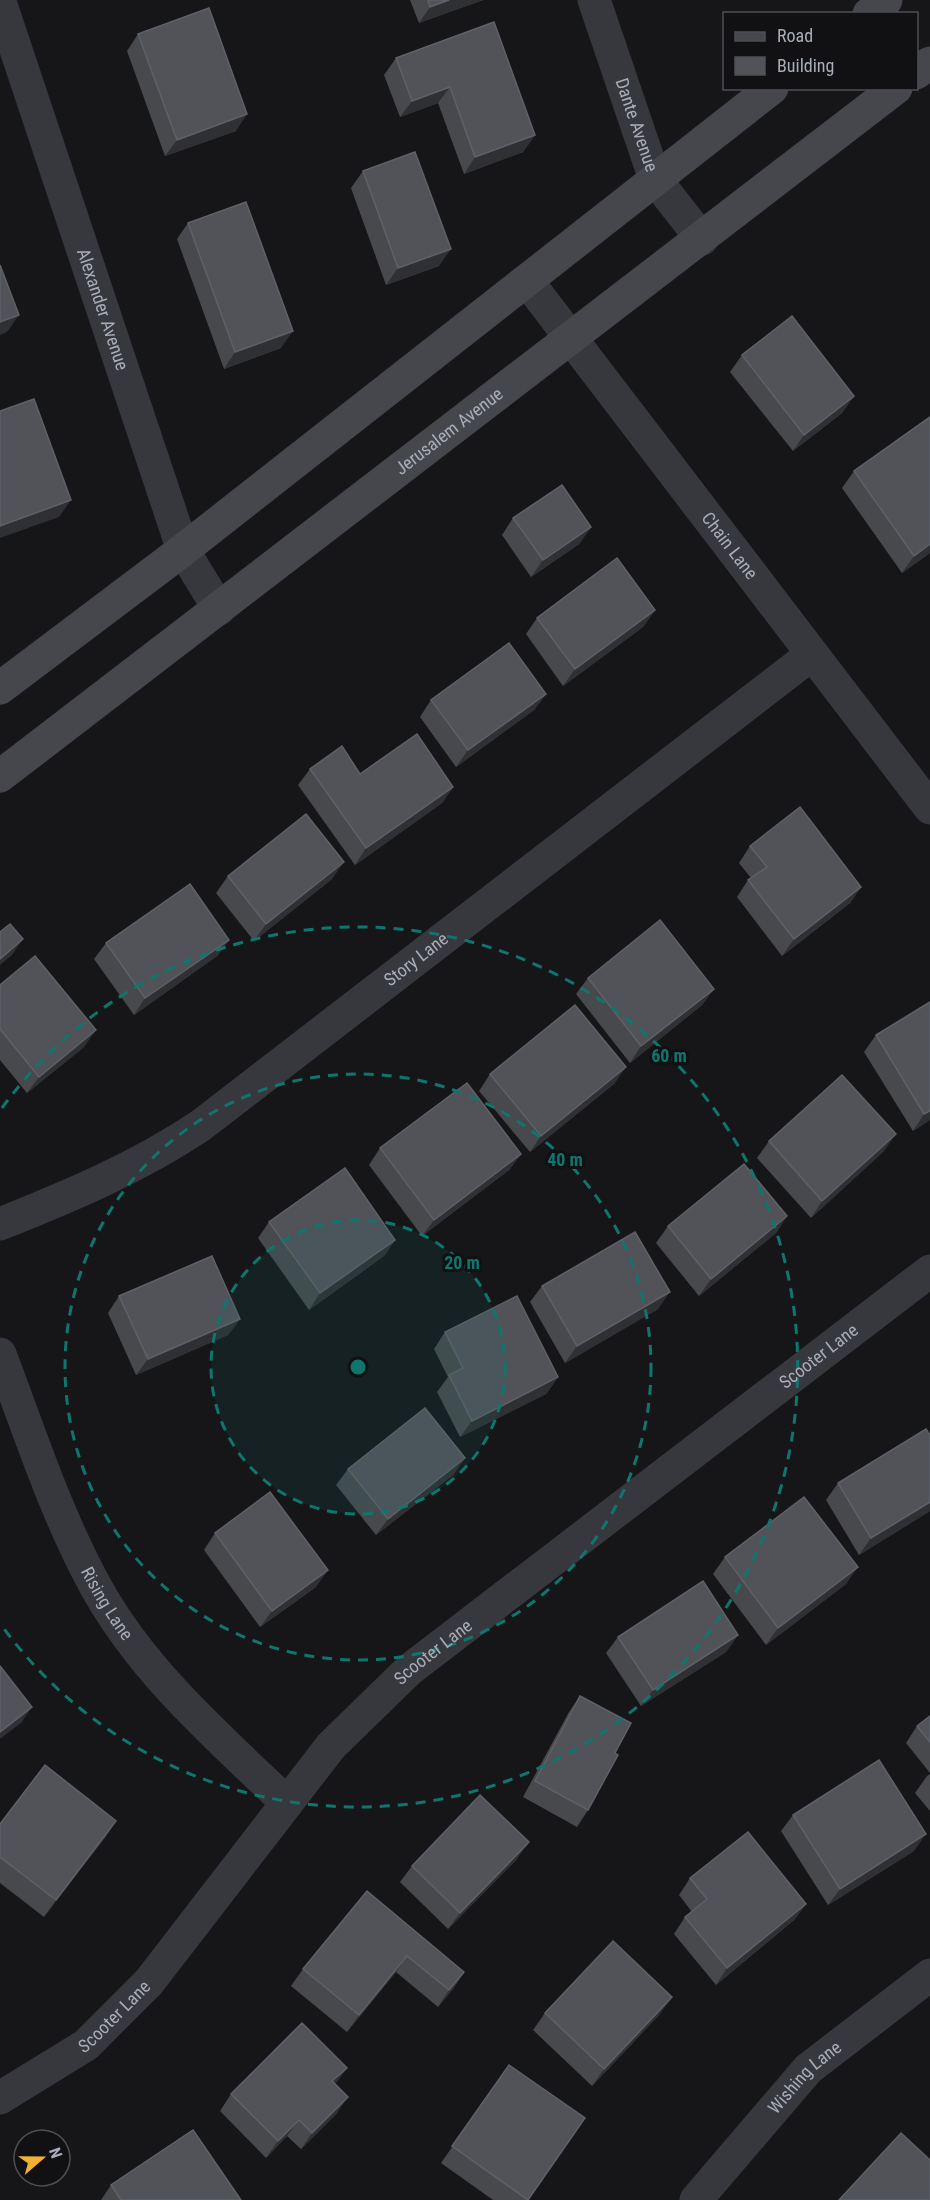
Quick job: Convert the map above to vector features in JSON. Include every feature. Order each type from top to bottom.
[{"type":"main road","points":[[871,12],[886,0]]},
{"type":"main road","points":[[0,688],[183,550],[528,282],[769,90]]},
{"type":"main road","name":"Jerusalem Avenue","points":[[0,776],[893,90]]},
{"type":"street","name":"Dante Avenue","points":[[594,0],[655,179],[702,238]]},
{"type":"street","name":"Alexander Avenue","points":[[0,2],[183,550],[219,609]]},
{"type":"street","name":"Chain Lane","points":[[528,282],[930,808]]},
{"type":"street","name":"Story Lane","points":[[0,1224],[106,1180],[158,1154],[200,1126],[811,655]]},
{"type":"street","name":"Scooter Lane","points":[[0,2098],[87,2045],[149,1982],[331,1746],[409,1670],[930,1271]]},
{"type":"street","name":"Rising Lane","points":[[0,1354],[61,1514],[98,1590],[132,1642],[186,1707],[287,1803]]},
{"type":"street","name":"Wishing Lane","points":[[696,2200],[808,2069],[930,1975]]},
{"type":"building","points":[[428,0],[449,0],[430,7]]},
{"type":"building","points":[[209,8],[247,114],[177,140],[138,34]]},
{"type":"building","points":[[494,22],[535,135],[475,157],[450,87],[412,101],[396,58]]},
{"type":"building","points":[[415,152],[451,249],[398,268],[363,171]]},
{"type":"building","points":[[246,202],[293,331],[235,352],[188,223]]},
{"type":"building","points":[[0,265],[19,315],[0,322]]},
{"type":"building","points":[[792,316],[854,396],[804,435],[742,355]]},
{"type":"building","points":[[34,399],[71,500],[0,526],[0,411]]},
{"type":"building","points":[[930,417],[930,544],[914,556],[854,471]]},
{"type":"building","points":[[562,485],[591,527],[543,560],[513,518]]},
{"type":"building","points":[[617,558],[655,610],[575,669],[537,618]]},
{"type":"building","points":[[509,643],[546,694],[468,750],[431,700]]},
{"type":"building","points":[[417,734],[453,787],[366,848],[310,769],[342,746],[360,774]]},
{"type":"building","points":[[800,807],[861,887],[794,939],[748,880],[767,867],[750,846]]},
{"type":"building","points":[[306,814],[344,862],[266,924],[228,876]]},
{"type":"building","points":[[190,884],[229,940],[145,998],[106,943]]},
{"type":"building","points":[[660,920],[714,989],[641,1046],[588,978]]},
{"type":"building","points":[[10,924],[23,939],[0,959],[0,932]]},
{"type":"building","points":[[35,956],[96,1030],[39,1077],[0,1029],[0,985]]},
{"type":"building","points":[[930,1002],[930,1111],[924,1114],[876,1035]]},
{"type":"building","points":[[575,1005],[626,1067],[541,1136],[490,1074]]},
{"type":"building","points":[[842,1075],[896,1134],[822,1201],[769,1141]]},
{"type":"building","points":[[467,1083],[521,1154],[434,1220],[380,1148]]},
{"type":"building","points":[[744,1164],[787,1216],[711,1279],[668,1226]]},
{"type":"building","points":[[345,1168],[395,1240],[320,1293],[269,1222]]},
{"type":"building","points":[[635,1232],[670,1292],[577,1346],[542,1286]]},
{"type":"building","points":[[212,1256],[240,1319],[148,1359],[119,1296]]},
{"type":"building","points":[[517,1296],[558,1377],[472,1421],[449,1375],[463,1368],[445,1332]]},
{"type":"building","points":[[425,1408],[465,1458],[388,1519],[348,1469]]},
{"type":"building","points":[[926,1429],[930,1435],[930,1502],[871,1538],[838,1483]]},
{"type":"building","points":[[270,1492],[328,1570],[272,1611],[215,1533]]},
{"type":"building","points":[[804,1497],[858,1567],[778,1628],[725,1557]]},
{"type":"building","points":[[703,1581],[738,1635],[653,1690],[618,1637]]},
{"type":"building","points":[[0,1666],[32,1707],[0,1732]]},
{"type":"building","points":[[580,1696],[631,1723],[615,1753],[618,1755],[588,1810],[535,1781]]},
{"type":"building","points":[[930,1716],[930,1742],[917,1726]]},
{"type":"building","points":[[879,1760],[926,1834],[840,1889],[793,1815]]},
{"type":"building","points":[[45,1765],[116,1821],[56,1900],[0,1857],[0,1824]]},
{"type":"building","points":[[480,1795],[529,1842],[460,1913],[412,1866]]},
{"type":"building","points":[[748,1832],[806,1904],[727,1968],[685,1917],[707,1899],[690,1878]]},
{"type":"building","points":[[367,1891],[464,1972],[449,1990],[407,1956],[359,2015],[303,1969]]},
{"type":"building","points":[[613,1941],[672,1997],[604,2069],[545,2013]]},
{"type":"building","points":[[302,2023],[347,2068],[332,2081],[348,2097],[312,2133],[299,2120],[278,2141],[231,2094]]},
{"type":"building","points":[[509,2065],[585,2118],[528,2200],[452,2146]]},
{"type":"building","points":[[193,2130],[241,2200],[121,2200],[111,2185]]},
{"type":"building","points":[[901,2133],[930,2160],[930,2200],[839,2200]]}]
